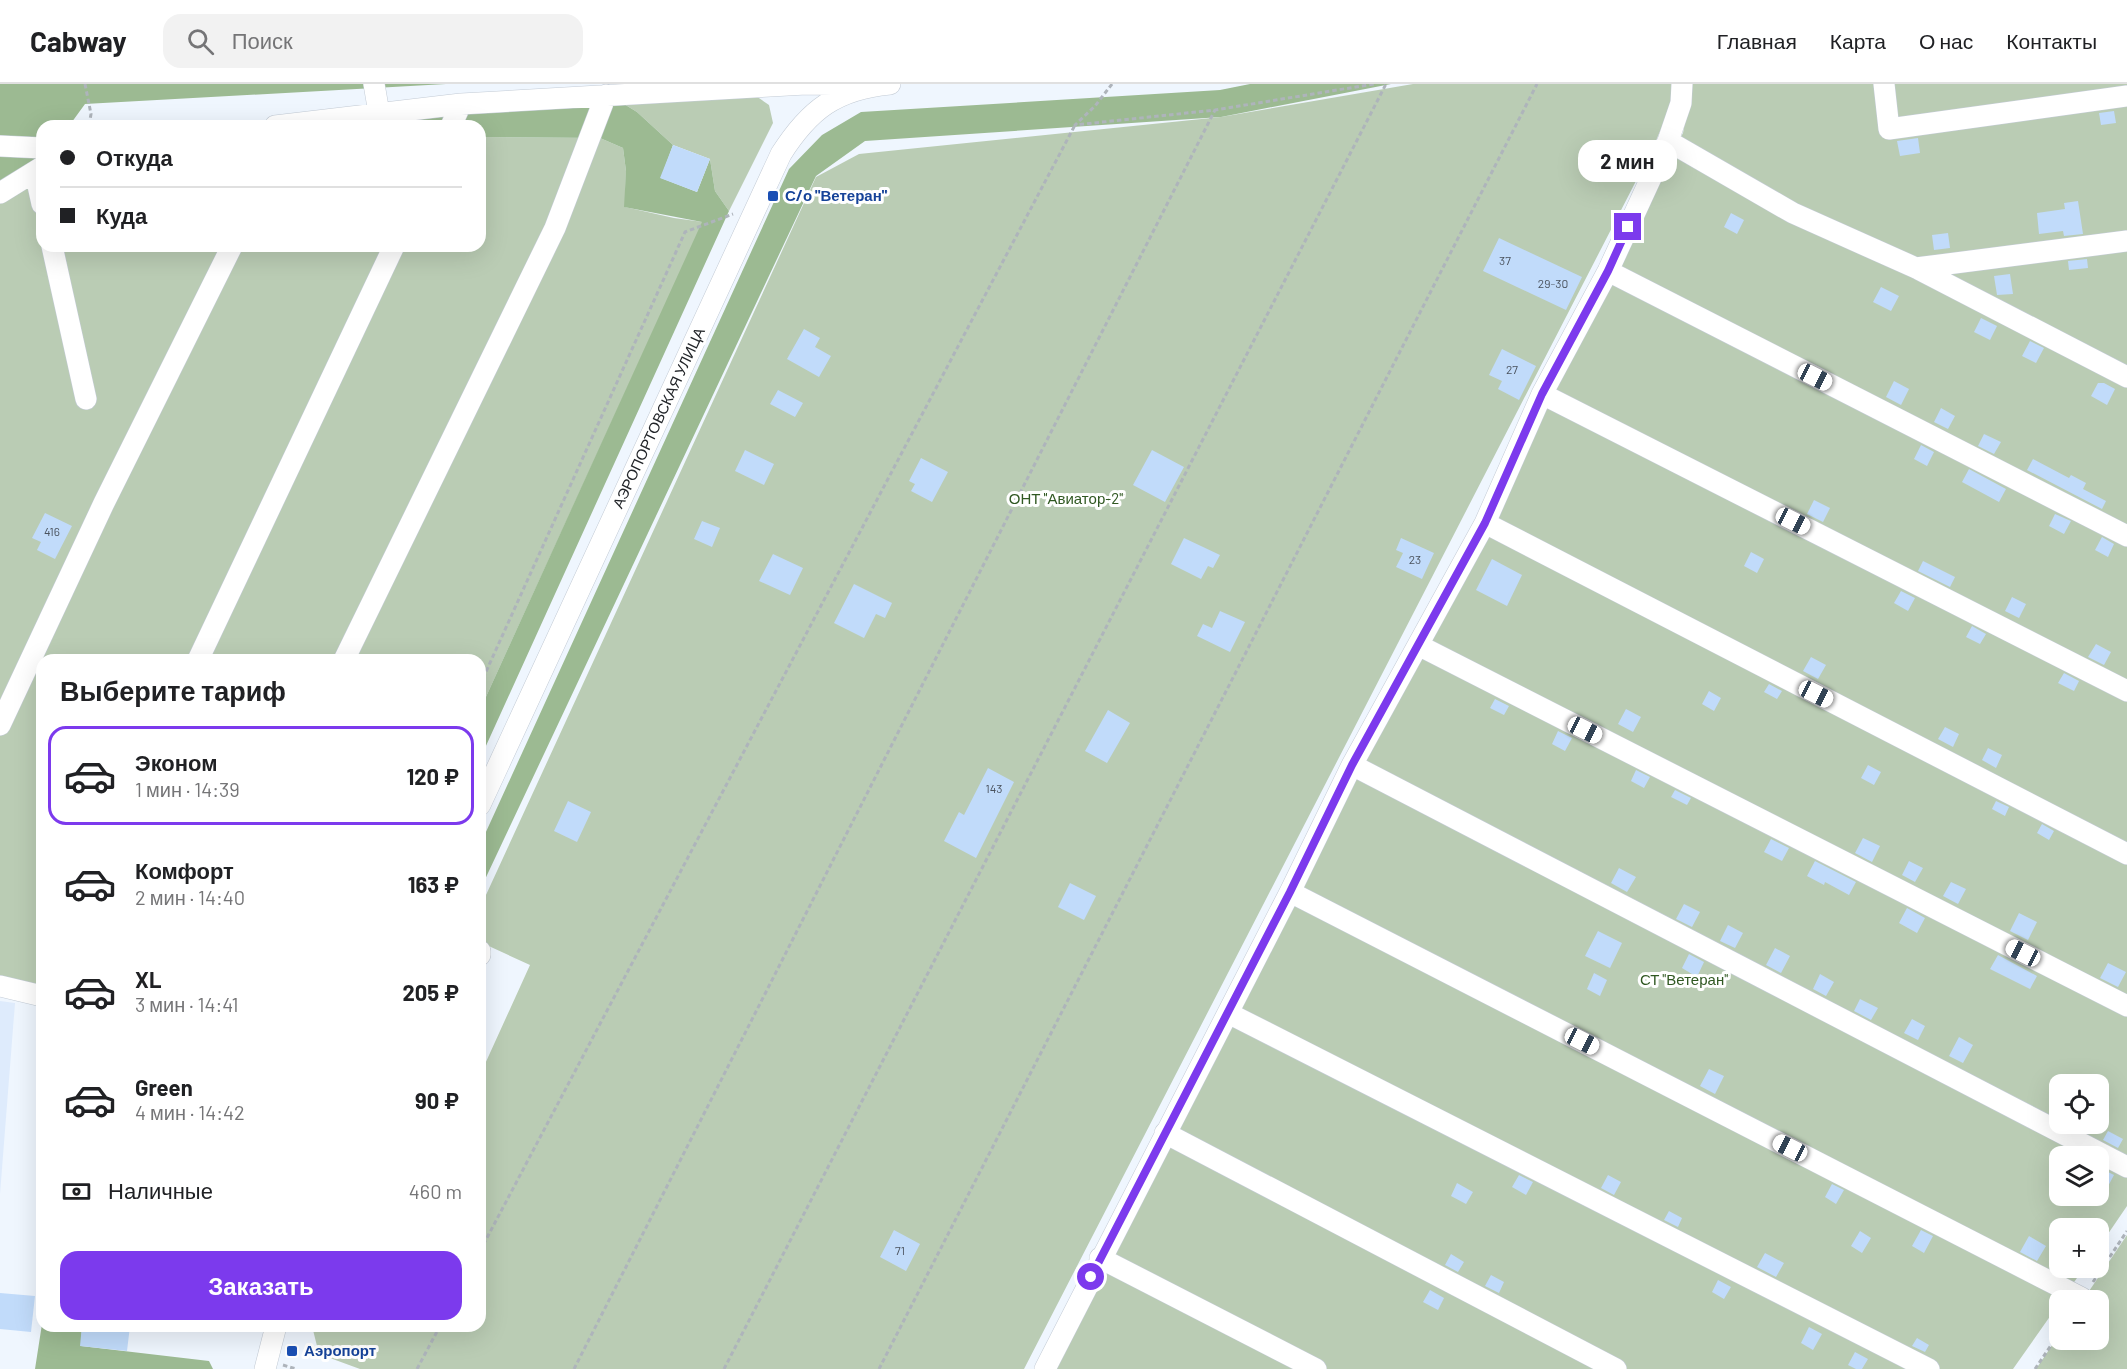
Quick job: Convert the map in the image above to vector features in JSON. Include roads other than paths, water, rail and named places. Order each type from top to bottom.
[{"type":"street","points":[[374,84],[379,113]]},
{"type":"street","points":[[325,120],[461,104],[806,84],[888,84]]},
{"type":"street","name":"АЭРОПОРТОВСКАЯ УЛИЦА","points":[[486,792],[781,154],[794,133],[812,113],[841,96],[888,84]]},
{"type":"street","points":[[1045,1369],[1290,892],[1352,765],[1485,523],[1542,394],[1608,271],[1668,141],[1681,102],[1682,84]]},
{"type":"street","points":[[1884,84],[1889,129],[2127,96]]},
{"type":"street","points":[[347,654],[555,228],[606,95]]},
{"type":"street","points":[[454,120],[461,104]]},
{"type":"street","points":[[1668,141],[1793,213],[1916,268],[2127,377]]},
{"type":"street","points":[[0,146],[36,148]]},
{"type":"street","points":[[0,193],[36,170]]},
{"type":"street","points":[[1916,268],[2127,241]]},
{"type":"street","points":[[52,252],[86,399]]},
{"type":"street","points":[[0,725],[104,503],[229,252]]},
{"type":"street","points":[[201,654],[391,252]]},
{"type":"street","points":[[1608,271],[2127,536]]},
{"type":"street","points":[[1542,394],[2127,691]]},
{"type":"street","points":[[1485,523],[2127,854]]},
{"type":"street","points":[[1418,645],[2127,1006]]},
{"type":"street","points":[[1352,765],[2127,1167]]},
{"type":"street","points":[[1290,892],[2066,1290]]},
{"type":"street","points":[[0,986],[36,993]]},
{"type":"street","points":[[1228,1013],[1929,1369]]},
{"type":"street","points":[[1165,1132],[1617,1369]]},
{"type":"street","points":[[1100,1258],[1316,1369]]},
{"type":"street","points":[[265,1369],[274,1332]]},
{"type":"place","name":"С/о \"Ветеран\"","points":[[773,196]]},
{"type":"place","name":"Аэропорт","points":[[292,1351]]},
{"type":"park label","name":"ОНТ \"Авиатор-2\"","points":[[1066,499]]},
{"type":"park label","name":"СТ \"Ветеран\"","points":[[1684,980]]}]
